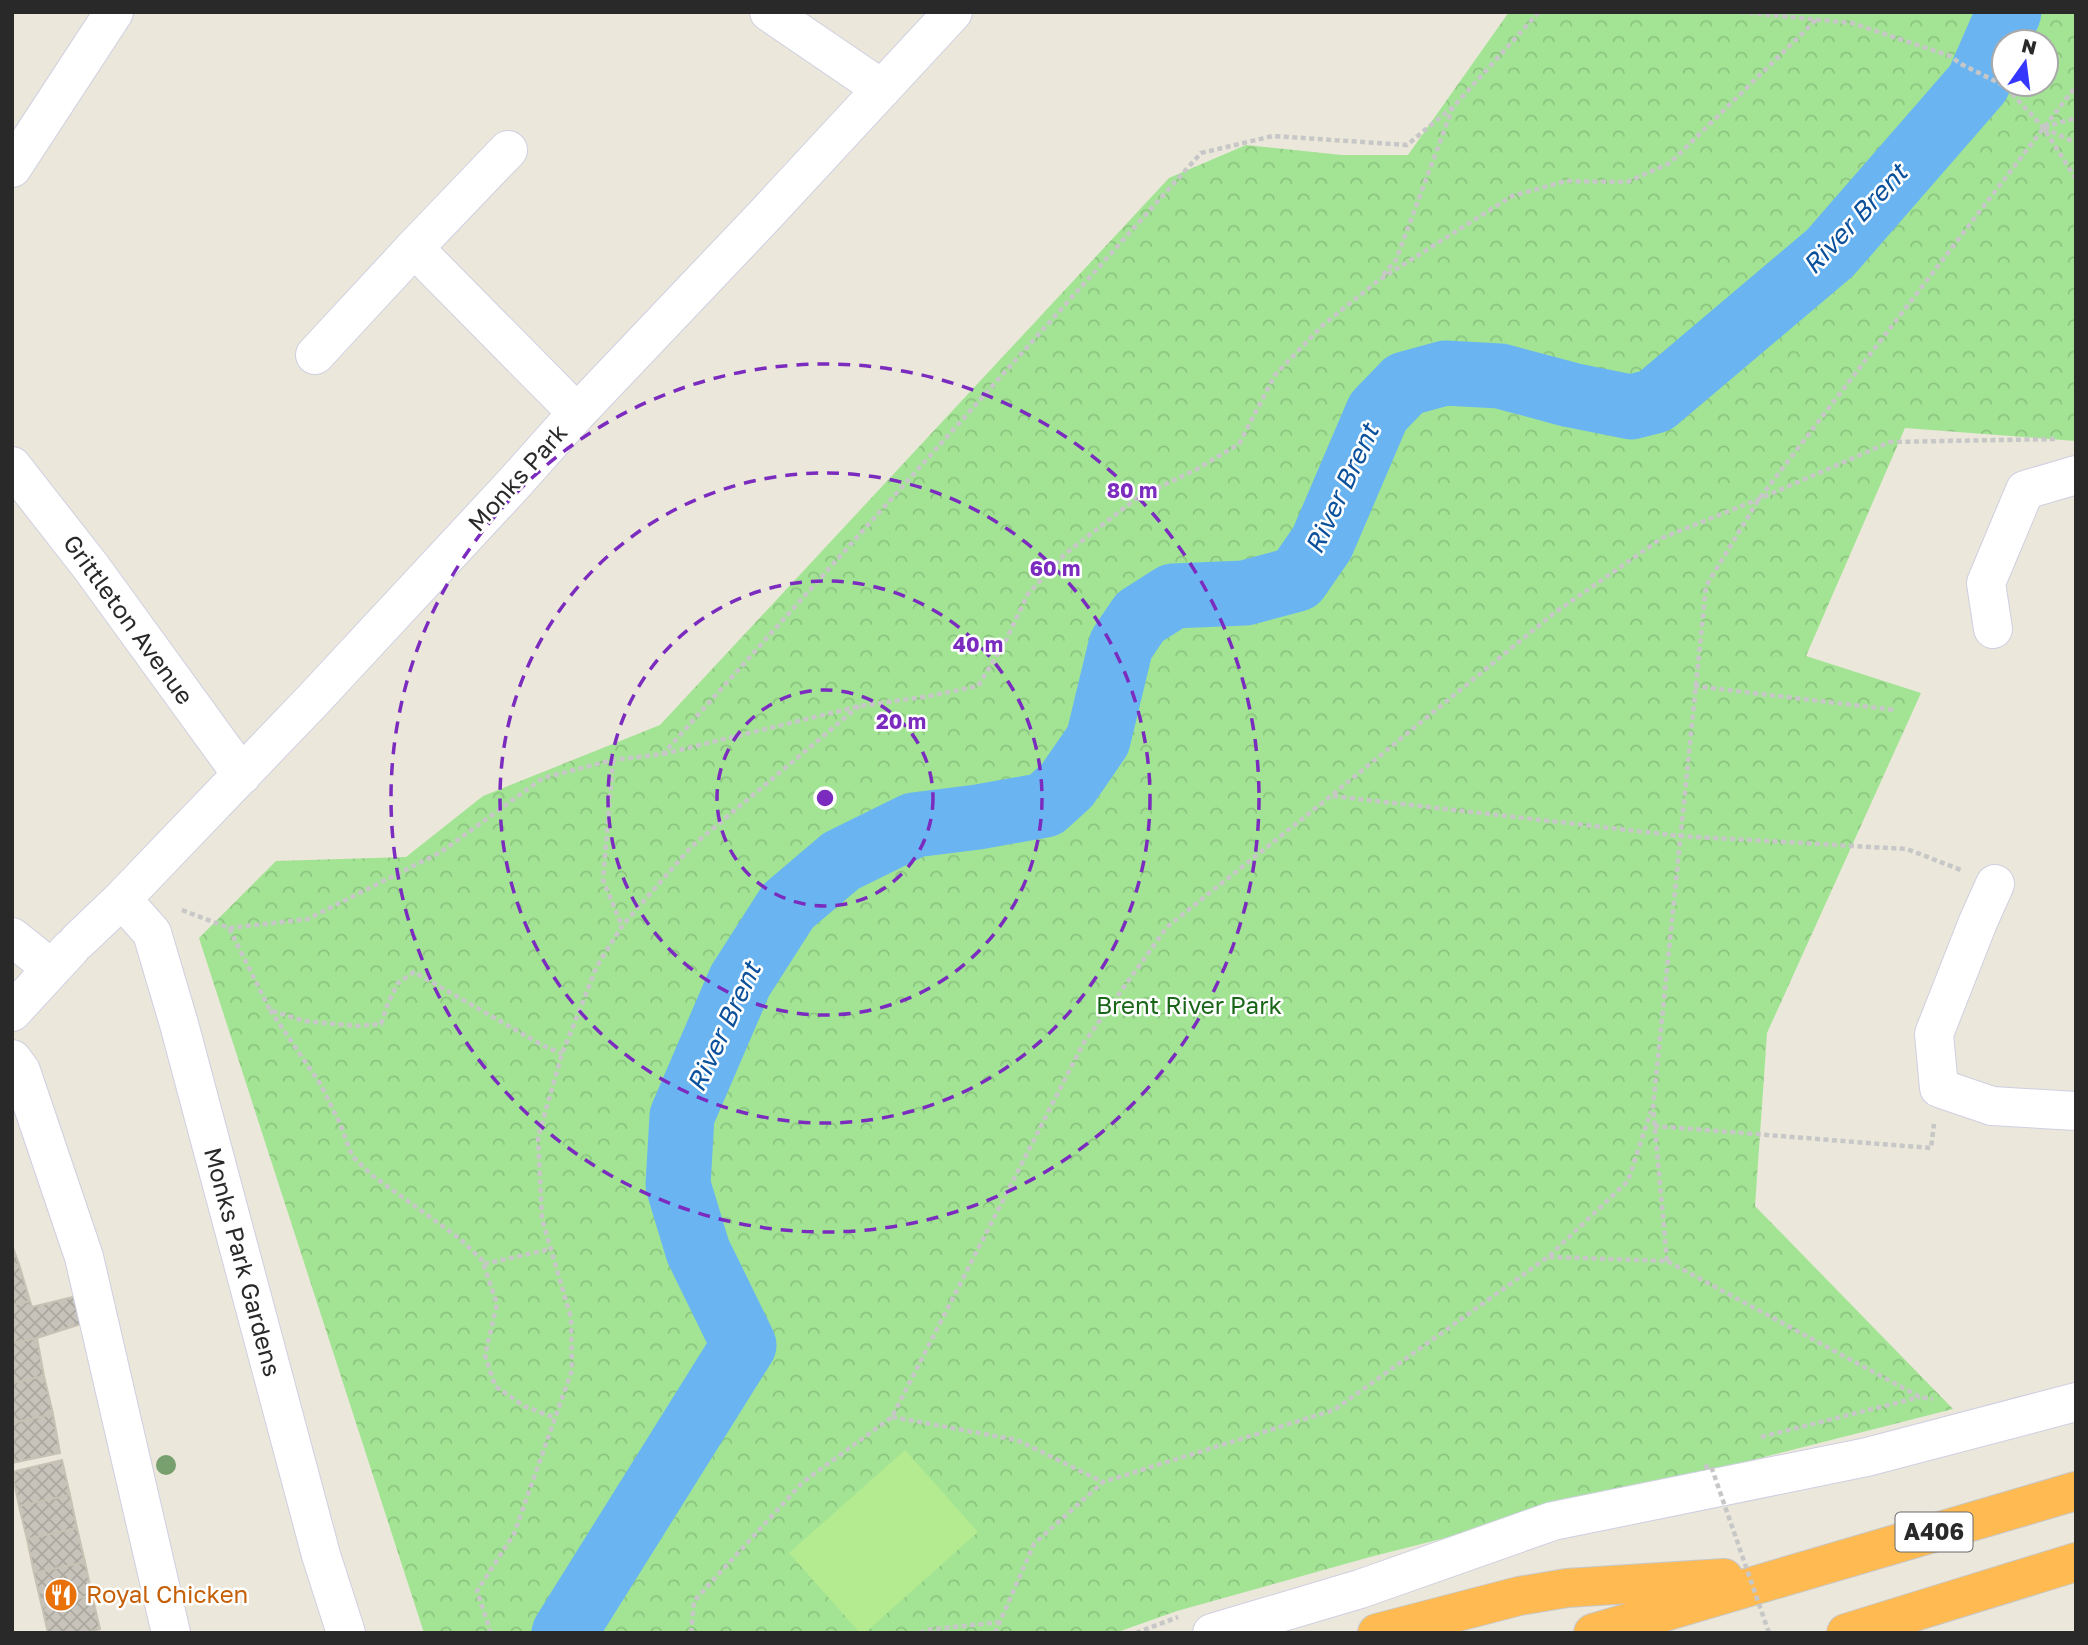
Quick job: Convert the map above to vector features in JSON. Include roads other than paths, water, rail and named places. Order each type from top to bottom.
[{"type":"highway","name":"A406","points":[[1593,1633],[2076,1491]]},
{"type":"highway","points":[[1846,1633],[2076,1562]]},
{"type":"highway","points":[[1377,1633],[1519,1596],[1567,1588],[1792,1573]]},
{"type":"street","points":[[12,168],[114,12]]},
{"type":"street","points":[[769,12],[882,89]]},
{"type":"street","name":"Monks Park","points":[[12,1012],[67,952],[242,775],[471,530],[576,413],[953,12]]},
{"type":"street","points":[[315,355],[508,150]]},
{"type":"street","points":[[414,248],[576,413]]},
{"type":"street","name":"Grittleton Avenue","points":[[12,466],[91,567],[242,775]]},
{"type":"street","points":[[1993,629],[1986,583],[2025,491],[2076,475]]},
{"type":"street","points":[[1995,884],[1934,1034],[1939,1088],[1992,1106],[2076,1111]]},
{"type":"street","name":"Monks Park Gardens","points":[[126,895],[152,933],[156,946],[321,1555],[346,1633]]},
{"type":"street","points":[[12,937],[67,952]]},
{"type":"street","points":[[12,1059],[21,1071],[84,1257],[171,1633]]},
{"type":"street","points":[[1212,1633],[1360,1589],[1553,1521],[1867,1457],[2076,1402]]},
{"type":"waterway","name":"River Brent","points":[[564,1633],[744,1345],[698,1251],[678,1185],[682,1116],[740,981],[788,906],[841,861],[914,825],[1045,805],[1067,785],[1098,740],[1121,645],[1140,617],[1173,596],[1245,593],[1297,579],[1322,543],[1378,412],[1405,384],[1445,373],[1500,376],[1571,395],[1631,407],[1655,401],[1830,253],[1978,83],[2009,12]]},
{"type":"place","name":"Royal Chicken","points":[[61,1595]]},
{"type":"park label","name":"Brent River Park","points":[[1189,1006]]}]
